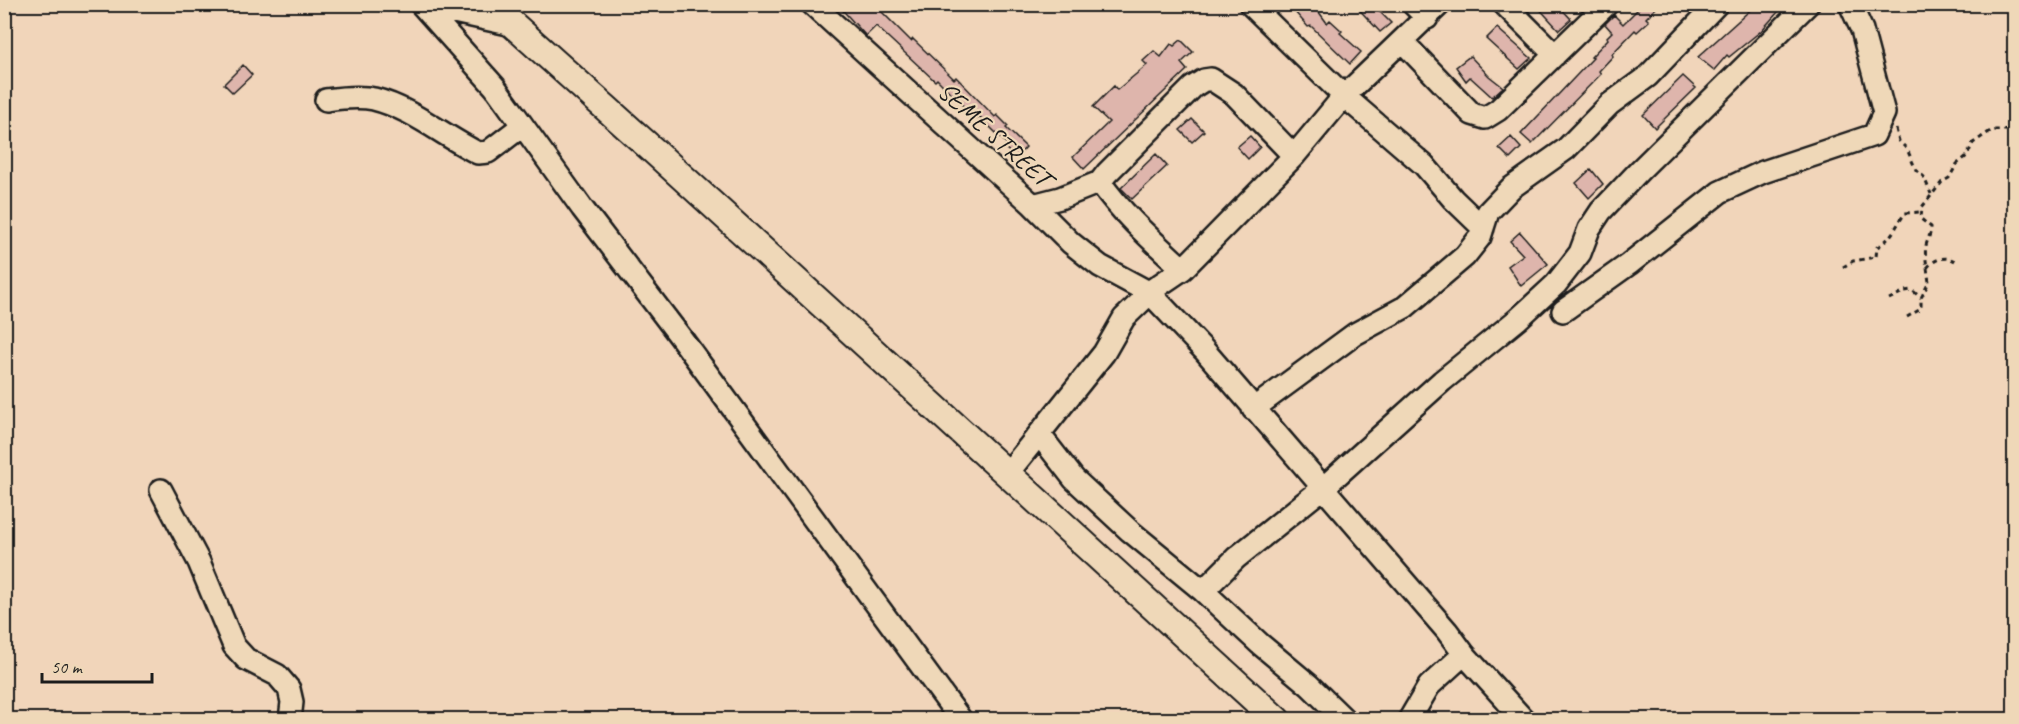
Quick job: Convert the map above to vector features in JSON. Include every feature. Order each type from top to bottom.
[{"type":"main road","points":[[489,4],[1277,720]]},
{"type":"street","name":"SEME STREET","points":[[812,4],[1033,205],[1071,243],[1100,266],[1150,293],[1199,344],[1447,631],[1464,654],[1524,720]]},
{"type":"street","points":[[1250,4],[1344,96],[1424,165],[1453,199],[1483,228]]},
{"type":"street","points":[[1504,4],[1555,55]]},
{"type":"street","points":[[1402,41],[1472,114],[1485,118],[1498,110],[1607,4]]},
{"type":"street","points":[[1253,409],[1355,334],[1404,307],[1465,256],[1480,237],[1488,212],[1511,188],[1566,149],[1610,104],[1648,76],[1717,4]]},
{"type":"street","points":[[1203,591],[1236,558],[1323,488],[1442,381],[1518,319],[1556,284],[1580,253],[1589,229],[1601,211],[1808,4]]},
{"type":"street","points":[[1563,311],[1629,264],[1720,192],[1762,172],[1874,135],[1884,112],[1862,30],[1850,4]]},
{"type":"street","points":[[421,5],[513,25]]},
{"type":"street","points":[[421,5],[482,72],[635,279],[680,335],[961,720]]},
{"type":"street","points":[[1007,474],[1104,353],[1124,318],[1165,280],[1183,269],[1294,156],[1344,96],[1402,41],[1427,9]]},
{"type":"street","points":[[1033,205],[1060,198],[1100,182],[1193,87],[1204,80],[1211,79],[1234,94],[1294,156]]},
{"type":"street","points":[[327,100],[364,98],[384,102],[405,111],[478,153],[488,152],[522,126]]},
{"type":"street","points":[[1100,182],[1129,218],[1183,269]]},
{"type":"street","points":[[1039,434],[1074,479],[1309,685],[1345,720]]},
{"type":"street","points":[[161,490],[199,562],[234,646],[246,659],[277,675],[289,688],[292,702],[290,720]]},
{"type":"street","points":[[1409,720],[1429,686],[1464,654]]},
{"type":"path","points":[[1881,100],[1896,123],[1899,141],[1907,149],[1916,170],[1924,177],[1931,190],[1931,196]]},
{"type":"path","points":[[1907,317],[1919,310],[1921,298],[1929,282],[1926,253],[1931,227],[1921,219],[1920,212],[1942,182],[1949,178],[1957,164],[1967,156],[1973,143],[1992,130],[2014,130]]},
{"type":"path","points":[[1843,267],[1853,261],[1875,257],[1877,247],[1887,242],[1894,227],[1905,213],[1920,212]]},
{"type":"path","points":[[1927,268],[1932,261],[1949,257],[1955,261]]},
{"type":"path","points":[[1889,299],[1912,290],[1921,298]]},
{"type":"building","points":[[837,4],[887,4],[880,10],[954,79],[956,77],[995,117],[997,115],[1008,126],[1006,128],[1026,147],[1016,158],[1004,147],[1007,144],[979,116],[976,119],[937,79],[935,81],[876,26],[866,36]]},
{"type":"building","points":[[1288,4],[1313,4],[1327,23],[1330,20],[1342,31],[1340,33],[1361,52],[1350,64],[1311,26],[1308,27]]},
{"type":"building","points":[[1354,4],[1372,4],[1391,23],[1380,32]]},
{"type":"building","points":[[1535,4],[1557,4],[1571,19],[1559,30]]},
{"type":"building","points":[[1643,4],[1660,4],[1646,18],[1649,21],[1637,32],[1635,30],[1612,54],[1613,56],[1599,71],[1601,74],[1532,144],[1521,134],[1608,39],[1607,37],[1612,32],[1605,24],[1614,15],[1623,24]]},
{"type":"building","points":[[1757,4],[1770,4],[1778,12],[1761,31],[1729,57],[1727,55],[1714,70],[1698,57]]},
{"type":"building","points":[[1497,28],[1531,58],[1519,69],[1486,39]]},
{"type":"building","points":[[1181,40],[1193,52],[1181,63],[1187,70],[1084,169],[1073,157],[1109,122],[1093,107],[1114,86],[1117,90],[1147,65],[1143,61],[1154,51],[1161,57],[1171,44],[1174,46]]},
{"type":"building","points":[[1470,56],[1503,87],[1492,97],[1470,77],[1466,81],[1456,67]]},
{"type":"building","points":[[243,65],[252,75],[233,93],[224,84]]},
{"type":"building","points":[[1683,76],[1696,88],[1655,128],[1643,115]]},
{"type":"building","points":[[1192,119],[1204,131],[1192,142],[1180,130]]},
{"type":"building","points":[[1250,136],[1260,147],[1248,159],[1237,147]]},
{"type":"building","points":[[1511,137],[1521,148],[1510,159],[1499,148]]},
{"type":"building","points":[[1156,154],[1167,166],[1132,199],[1121,188]]},
{"type":"building","points":[[1591,169],[1603,184],[1589,198],[1576,183]]},
{"type":"building","points":[[1520,232],[1548,264],[1521,286],[1508,266],[1523,255],[1510,241]]}]
